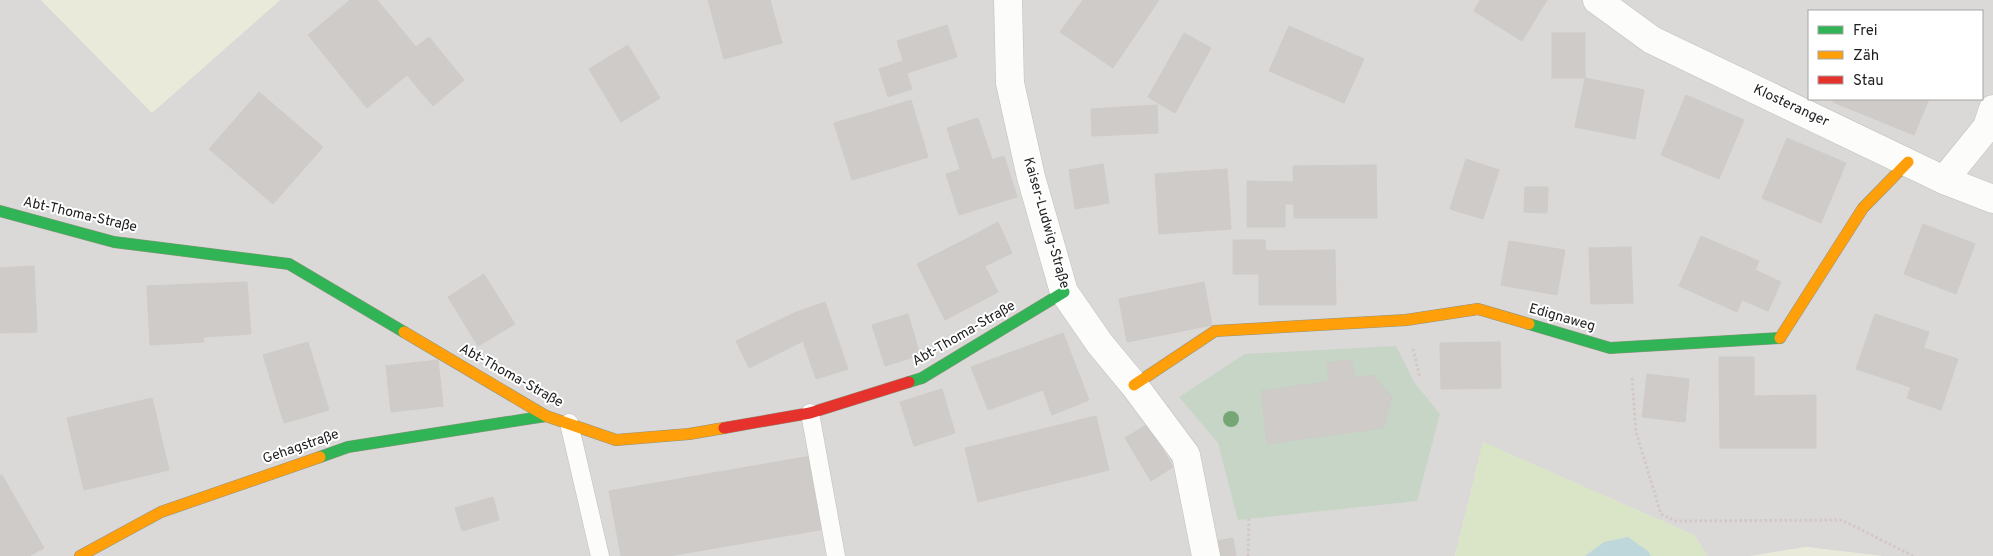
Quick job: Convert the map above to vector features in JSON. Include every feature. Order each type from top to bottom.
[{"type":"street","name":"Kaiser-Ludwig-Straße","points":[[1008,0],[1010,82],[1030,177],[1064,292],[1100,344],[1134,385],[1186,455],[1206,556]]},
{"type":"street","name":"Klosteranger","points":[[1597,0],[1652,40],[1944,180],[1993,198]]},
{"type":"street","points":[[1944,180],[1987,127],[1993,108]]},
{"type":"street","name":"Edignaweg","points":[[1134,385],[1215,331],[1406,320],[1478,309],[1610,348],[1780,338],[1863,208],[1908,162]]},
{"type":"street","name":"Abt-Thoma-Straße","points":[[0,211],[114,242],[289,264],[546,416],[616,440],[689,434],[810,413],[922,378],[1064,292]]},
{"type":"street","name":"Gehagstraße","points":[[80,556],[161,512],[348,447],[546,416]]},
{"type":"lane","points":[[810,413],[836,556]]},
{"type":"lane","points":[[569,423],[600,556]]},
{"type":"path","points":[[1629,346],[1636,432],[1661,514],[1675,522],[1842,520],[1913,556]]},
{"type":"path","points":[[1248,556],[1249,519]]},
{"type":"shaded area","points":[[0,0],[41,0],[152,112],[280,0],[1993,0],[1993,556],[1882,556],[1806,547],[1751,556],[1707,556],[1694,535],[1483,443],[1455,556],[0,556]]},
{"type":"green space","points":[[41,0],[280,0],[152,113]]},
{"type":"green space","points":[[1396,346],[1414,382],[1440,414],[1417,501],[1238,520],[1218,443],[1179,397],[1245,354]]},
{"type":"green space","points":[[1483,442],[1694,535],[1707,556],[1455,556]]},
{"type":"green space","points":[[1806,547],[1882,556],[1751,556]]},
{"type":"water","points":[[1628,537],[1649,552],[1651,556],[1585,556],[1604,542]]},
{"type":"building","points":[[350,0],[377,0],[416,47],[429,37],[464,80],[433,106],[407,75],[367,108],[308,35]]},
{"type":"building","points":[[708,0],[770,0],[782,43],[724,59]]},
{"type":"building","points":[[1083,0],[1159,0],[1113,68],[1060,32]]},
{"type":"building","points":[[1480,0],[1547,0],[1522,41],[1474,11]]},
{"type":"building","points":[[947,25],[957,57],[907,73],[897,41]]},
{"type":"building","points":[[1289,26],[1364,59],[1344,103],[1269,71]]},
{"type":"building","points":[[1184,33],[1211,48],[1175,113],[1148,97]]},
{"type":"building","points":[[1552,33],[1585,33],[1585,78],[1552,78]]},
{"type":"building","points":[[628,45],[660,98],[621,122],[589,69]]},
{"type":"building","points":[[903,61],[912,89],[888,97],[879,69]]},
{"type":"building","points":[[1585,78],[1644,90],[1635,139],[1575,127]]},
{"type":"building","points":[[259,92],[323,147],[273,204],[209,149]]},
{"type":"building","points":[[1686,95],[1744,120],[1719,179],[1661,155]]},
{"type":"building","points":[[911,100],[928,157],[889,169],[872,112]]},
{"type":"building","points":[[1834,100],[1929,100],[1914,135],[1833,102]]},
{"type":"building","points":[[1157,105],[1158,133],[1092,136],[1091,109]]},
{"type":"building","points":[[872,112],[889,169],[852,180],[834,123]]},
{"type":"building","points":[[978,118],[992,159],[960,169],[947,128]]},
{"type":"building","points":[[1787,138],[1846,163],[1821,223],[1762,198]]},
{"type":"building","points":[[1004,156],[1017,197],[959,215],[946,174]]},
{"type":"building","points":[[1466,159],[1499,170],[1483,219],[1450,209]]},
{"type":"building","points":[[1103,164],[1109,203],[1075,209],[1069,170]]},
{"type":"building","points":[[1376,165],[1377,218],[1294,218],[1293,166]]},
{"type":"building","points":[[1227,169],[1231,229],[1159,234],[1155,174]]},
{"type":"building","points":[[1247,181],[1294,182],[1293,204],[1285,204],[1285,227],[1247,227]]},
{"type":"building","points":[[1525,187],[1548,187],[1547,213],[1524,212]]},
{"type":"building","points":[[998,222],[1012,253],[985,266],[970,237]]},
{"type":"building","points":[[1923,224],[1975,244],[1956,294],[1904,274]]},
{"type":"building","points":[[1701,236],[1759,261],[1755,270],[1781,282],[1768,311],[1742,300],[1737,312],[1679,286]]},
{"type":"building","points":[[970,237],[998,292],[945,320],[917,264]]},
{"type":"building","points":[[1233,240],[1265,240],[1266,251],[1259,251],[1259,274],[1233,274]]},
{"type":"building","points":[[1509,241],[1565,250],[1557,295],[1501,285]]},
{"type":"building","points":[[1631,247],[1633,303],[1591,304],[1589,248]]},
{"type":"building","points":[[1335,250],[1336,305],[1259,305],[1259,251]]},
{"type":"building","points":[[34,266],[37,332],[0,333],[0,268]]},
{"type":"building","points":[[484,274],[515,324],[478,346],[448,297]]},
{"type":"building","points":[[247,282],[251,334],[203,337],[204,342],[150,345],[147,286]]},
{"type":"building","points":[[1204,282],[1212,325],[1127,342],[1119,299]]},
{"type":"building","points":[[825,302],[848,369],[816,379],[803,341],[749,368],[736,341],[794,313]]},
{"type":"building","points":[[908,314],[920,355],[885,366],[872,325]]},
{"type":"building","points":[[1875,314],[1929,332],[1910,387],[1856,369]]},
{"type":"building","points":[[1063,333],[1089,400],[1052,415],[1043,390],[988,410],[971,367]]},
{"type":"building","points":[[308,342],[329,410],[284,423],[263,355]]},
{"type":"building","points":[[1500,342],[1501,388],[1441,389],[1440,343]]},
{"type":"building","points":[[1923,348],[1958,359],[1941,410],[1907,398]]},
{"type":"building","points":[[1719,357],[1754,357],[1754,396],[1816,395],[1816,448],[1720,448]]},
{"type":"building","points":[[438,360],[443,406],[391,412],[386,366]]},
{"type":"building","points":[[1351,360],[1355,378],[1373,375],[1392,397],[1383,428],[1267,444],[1261,391],[1330,381],[1326,363]]},
{"type":"building","points":[[1647,374],[1689,379],[1685,422],[1642,417]]},
{"type":"building","points":[[942,389],[955,433],[914,446],[900,402]]},
{"type":"building","points":[[152,398],[169,470],[84,490],[67,418]]},
{"type":"building","points":[[1096,416],[1109,470],[978,502],[965,448]]},
{"type":"building","points":[[1148,424],[1173,467],[1151,481],[1125,438]]},
{"type":"building","points":[[811,456],[825,529],[669,556],[621,556],[609,491]]},
{"type":"building","points":[[2,475],[44,548],[29,556],[0,556],[0,476]]},
{"type":"building","points":[[493,497],[499,520],[462,531],[455,508]]},
{"type":"building","points":[[1233,538],[1236,556],[1215,556],[1212,542]]},
{"type":"traffic: fast","points":[[0,211],[114,242],[289,264],[404,332]]},
{"type":"traffic: fast","points":[[909,382],[922,378],[1064,292]]},
{"type":"traffic: fast","points":[[1529,324],[1610,348],[1780,338]]},
{"type":"traffic: fast","points":[[320,457],[348,447],[546,416]]},
{"type":"traffic: slow","points":[[1780,338],[1863,208],[1908,162]]},
{"type":"traffic: slow","points":[[1134,385],[1215,331],[1406,320],[1478,309],[1529,324]]},
{"type":"traffic: slow","points":[[404,332],[546,416],[616,440],[689,434],[724,428]]},
{"type":"traffic: slow","points":[[80,556],[161,512],[320,457]]},
{"type":"traffic: jam","points":[[724,428],[810,413],[909,382]]}]
